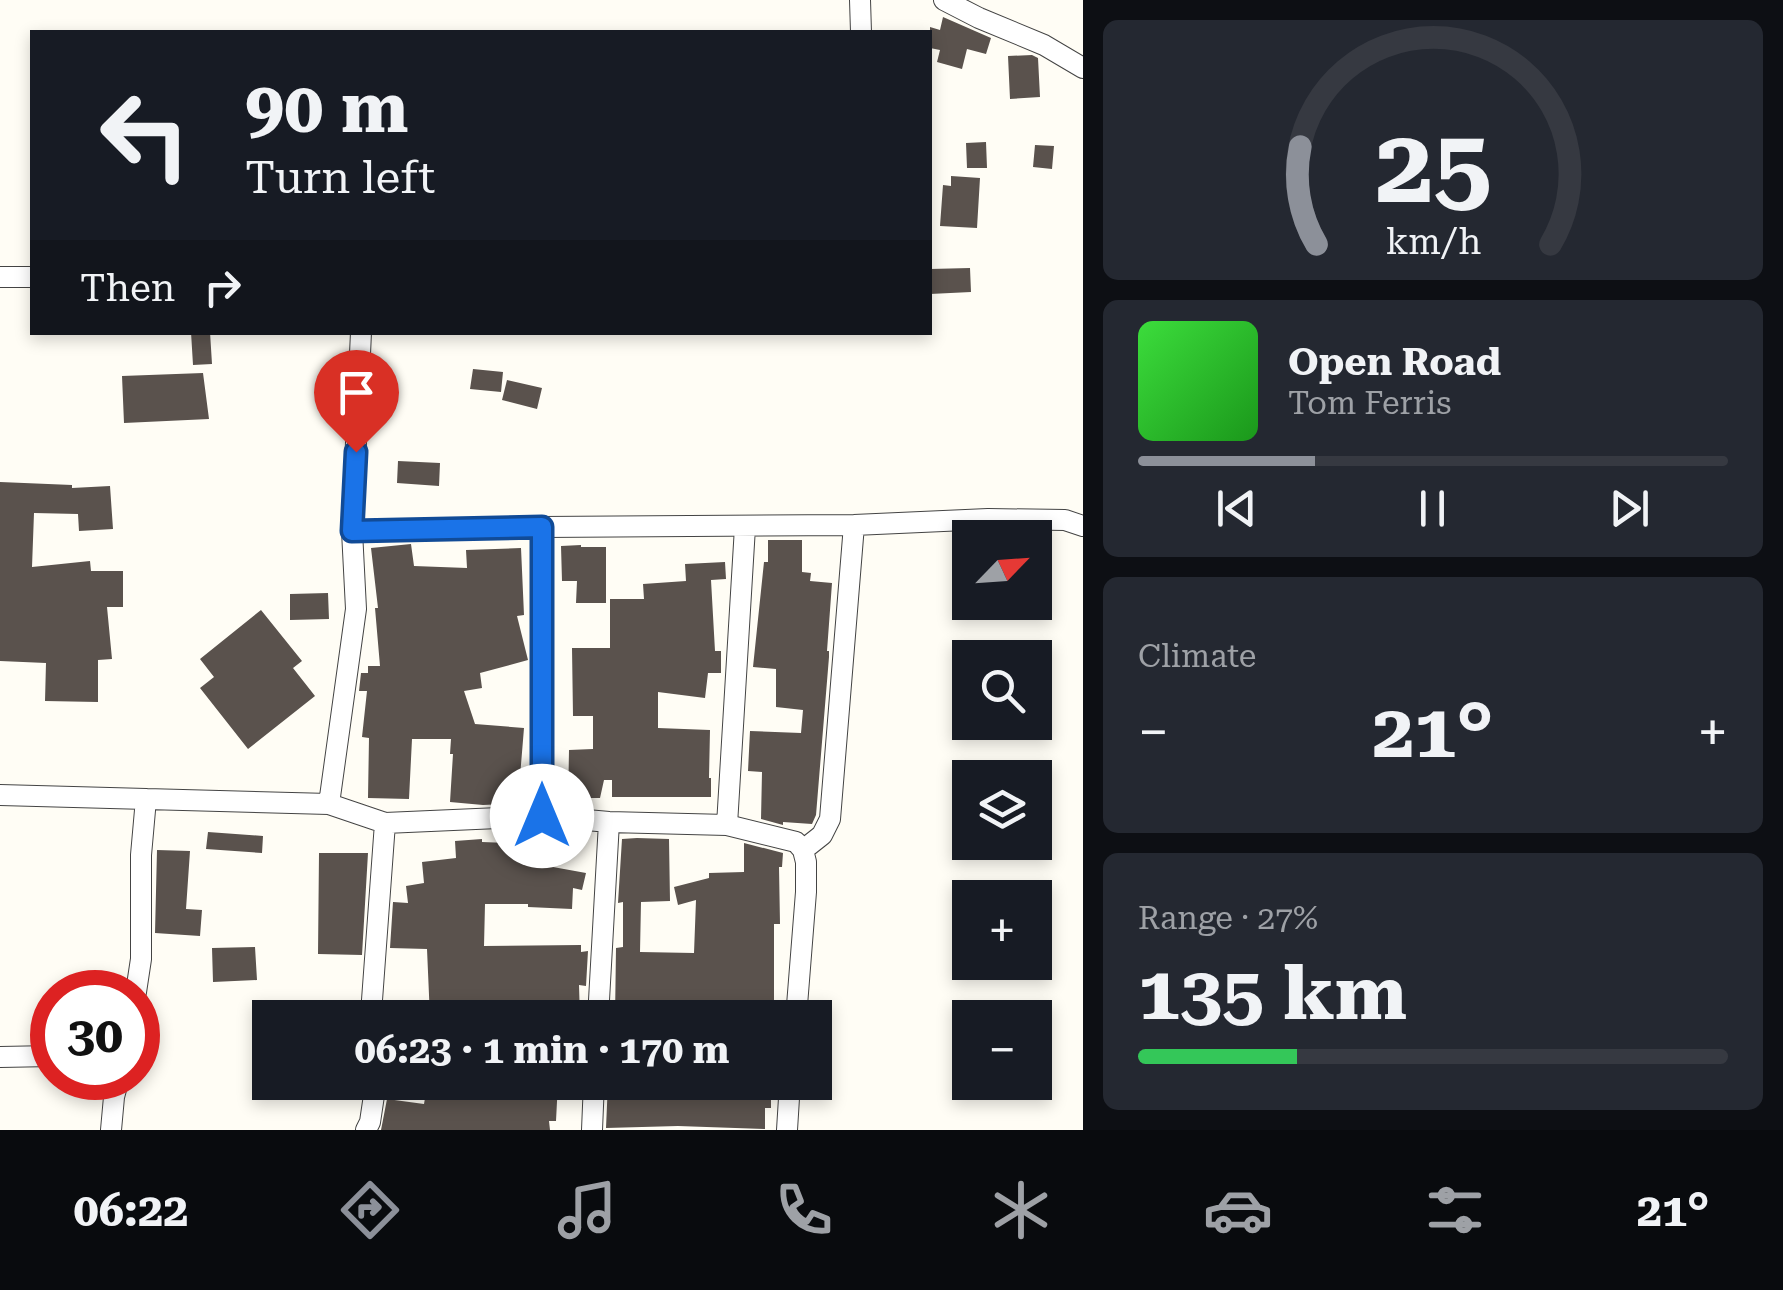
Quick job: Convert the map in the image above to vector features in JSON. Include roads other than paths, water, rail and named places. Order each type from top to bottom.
[{"type":"street","points":[[860,0],[862,30]]},
{"type":"street","points":[[944,0],[1044,44],[1083,68]]},
{"type":"street","points":[[0,277],[30,277]]},
{"type":"street","points":[[329,804],[356,609],[352,531],[361,335]]},
{"type":"street","points":[[352,531],[854,525],[988,519],[1065,520],[1083,526]]},
{"type":"street","points":[[804,850],[822,834],[830,819],[854,525]]},
{"type":"street","points":[[542,527],[542,816]]},
{"type":"street","points":[[727,825],[746,527]]},
{"type":"street","points":[[0,794],[329,804],[385,822],[542,816],[727,825],[796,842],[804,850],[806,862],[797,1000]]},
{"type":"street","points":[[139,970],[140,854],[146,799]]},
{"type":"street","points":[[372,1000],[385,822]]},
{"type":"street","points":[[599,1000],[609,822]]},
{"type":"street","points":[[0,1057],[30,1056]]},
{"type":"street","points":[[111,1130],[114,1100]]},
{"type":"street","points":[[366,1130],[373,1100]]},
{"type":"street","points":[[592,1130],[593,1100]]},
{"type":"street","points":[[786,1130],[788,1100]]}]
